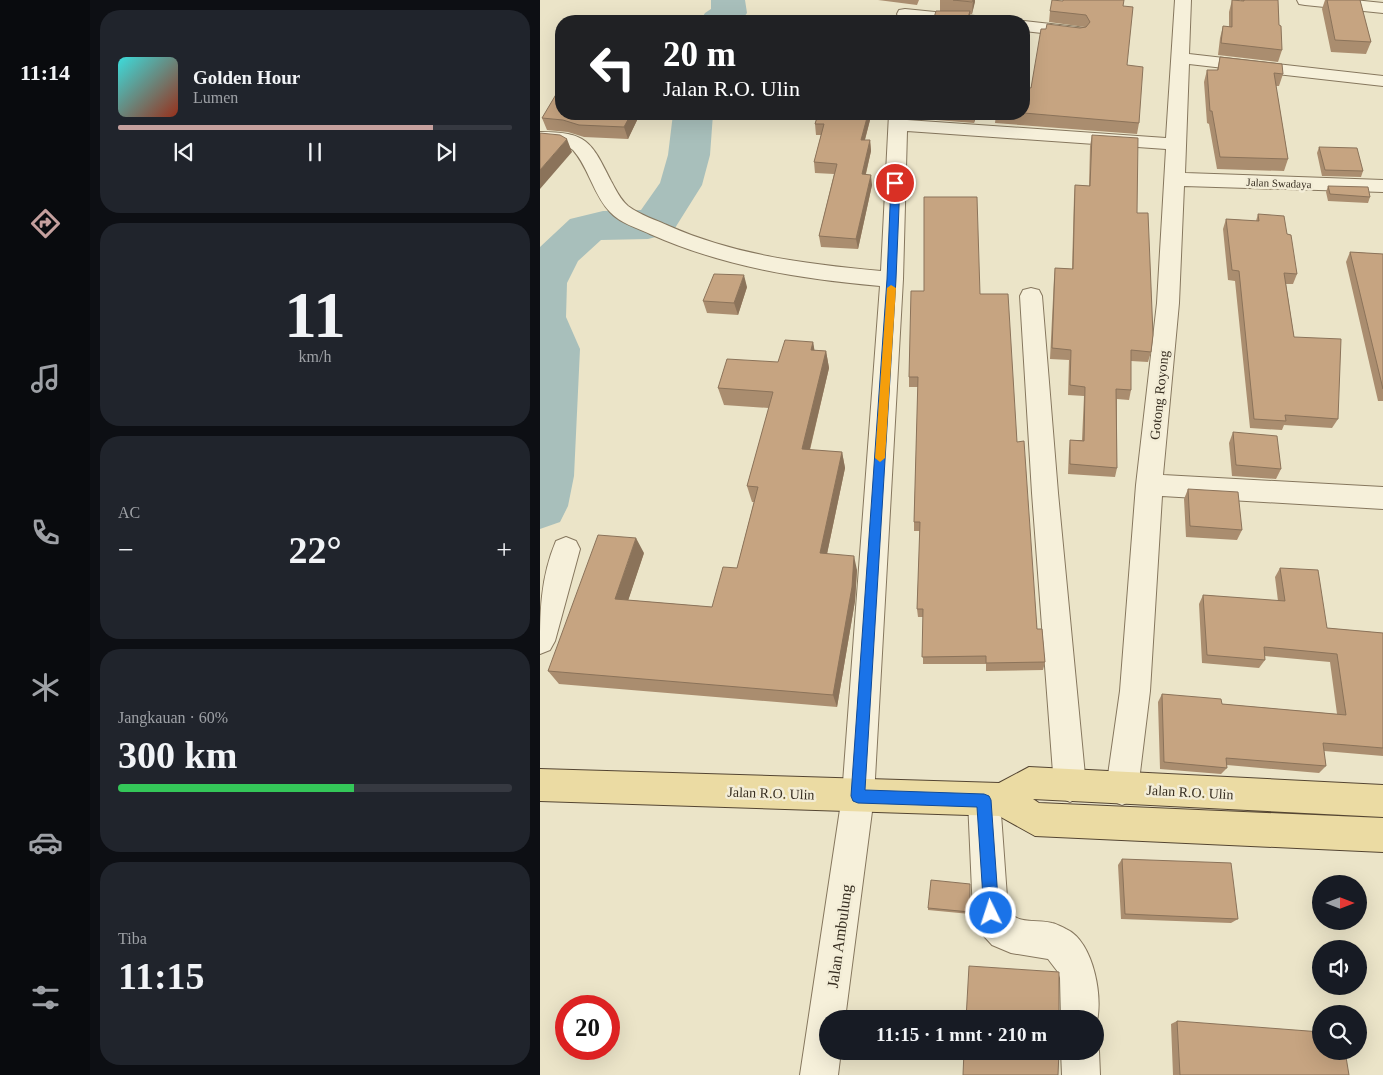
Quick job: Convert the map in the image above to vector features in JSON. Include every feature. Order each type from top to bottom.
[{"type":"main road","name":"Jalan R.O. Ulin","points":[[993,800],[1029,783],[1383,801]]},
{"type":"main road","name":"Jalan R.O. Ulin","points":[[540,785],[993,800],[1035,819],[1383,835]]},
{"type":"main road","points":[[1261,796],[1266,829]]},
{"type":"street","name":"Gotong Royong","points":[[1122,789],[1135,691],[1149,486],[1168,303],[1183,0]]},
{"type":"street","points":[[1305,0],[1383,8]]},
{"type":"street","points":[[907,12],[930,15]]},
{"type":"street","points":[[1030,27],[1078,32]]},
{"type":"street","points":[[1180,58],[1383,81]]},
{"type":"street","points":[[898,120],[1175,144]]},
{"type":"street","name":"Jalan Ambulung","points":[[819,1075],[858,796],[892,279],[898,120]]},
{"type":"street","points":[[540,138],[574,141],[585,150],[604,190],[617,208],[654,228],[726,256],[811,272],[892,279]]},
{"type":"street","name":"Jalan Swadaya","points":[[1175,179],[1382,188]]},
{"type":"street","points":[[1031,296],[1045,493],[1070,786]]},
{"type":"street","points":[[1149,486],[1383,498]]},
{"type":"street","points":[[540,641],[566,549]]},
{"type":"street","points":[[993,800],[991,913],[994,924],[1001,932],[1010,936],[1055,942],[1066,952],[1074,966],[1079,986],[1080,1010]]},
{"type":"street","points":[[1080,1060],[1081,1075]]},
{"type":"building","points":[[953,0],[973,0],[972,2]]},
{"type":"building","points":[[1052,0],[1124,0],[1123,6],[1133,7],[1127,65],[1143,67],[1139,123],[1030,114],[1030,88],[1041,29],[1046,29],[1047,24],[1080,28],[1086,27],[1090,22],[1086,15],[1050,11]]},
{"type":"building","points":[[1232,0],[1278,0],[1282,50],[1221,43],[1223,26],[1232,27]]},
{"type":"building","points":[[1327,0],[1360,0],[1371,42],[1335,40]]},
{"type":"building","points":[[936,11],[970,11],[969,15],[935,15]]},
{"type":"building","points":[[1220,57],[1282,64],[1283,74],[1274,73],[1288,159],[1220,157],[1212,111],[1210,111],[1207,70],[1218,70]]},
{"type":"building","points":[[555,96],[555,119],[542,118]]},
{"type":"building","points":[[563,120],[628,120],[624,127],[579,125]]},
{"type":"building","points":[[816,120],[866,120],[861,140],[870,140],[862,174],[871,175],[856,239],[819,236],[837,164],[814,162],[824,124],[815,124]]},
{"type":"building","points":[[540,133],[560,135],[567,139],[540,170]]},
{"type":"building","points":[[1092,135],[1138,138],[1137,213],[1148,213],[1153,335],[1151,352],[1131,350],[1131,390],[1116,389],[1117,468],[1070,464],[1070,440],[1084,441],[1085,387],[1070,385],[1071,350],[1052,348],[1055,268],[1073,269],[1075,185],[1090,186]]},
{"type":"building","points":[[1319,147],[1357,148],[1363,171],[1325,170]]},
{"type":"building","points":[[1328,186],[1368,187],[1370,197],[1330,194]]},
{"type":"building","points":[[924,197],[977,197],[980,294],[1008,294],[1017,442],[1024,441],[1037,629],[1042,629],[1045,662],[986,663],[986,656],[922,657],[923,609],[917,609],[920,522],[914,522],[918,377],[909,377],[911,291],[924,291]]},
{"type":"building","points":[[1258,214],[1284,216],[1287,234],[1291,235],[1297,274],[1284,273],[1294,337],[1341,339],[1338,419],[1285,415],[1286,421],[1254,419],[1239,271],[1232,270],[1226,219],[1259,221]]},
{"type":"building","points":[[1350,252],[1383,254],[1383,389]]},
{"type":"building","points":[[714,274],[744,275],[734,303],[703,301]]},
{"type":"building","points":[[785,340],[813,342],[811,350],[826,351],[802,449],[842,452],[820,553],[854,556],[852,587],[833,695],[548,671],[598,535],[636,538],[615,599],[712,607],[723,567],[737,568],[758,487],[747,486],[773,392],[718,388],[727,359],[778,362]]},
{"type":"building","points":[[1233,432],[1277,436],[1281,469],[1236,465]]},
{"type":"building","points":[[1188,489],[1238,492],[1242,530],[1190,526]]},
{"type":"building","points":[[1280,568],[1318,570],[1327,628],[1383,633],[1383,748],[1323,743],[1326,766],[1226,758],[1227,768],[1164,762],[1162,694],[1221,699],[1222,704],[1346,715],[1337,654],[1264,647],[1265,660],[1207,655],[1203,595],[1285,601]]},
{"type":"building","points":[[1122,859],[1231,863],[1238,919],[1125,914]]},
{"type":"building","points":[[931,880],[970,884],[970,912],[928,908]]},
{"type":"building","points":[[969,966],[1059,972],[1059,1010],[967,1010]]},
{"type":"building","points":[[1177,1021],[1312,1031],[1312,1060],[1346,1060],[1349,1075],[1180,1075]]},
{"type":"building","points":[[964,1060],[1059,1060],[1058,1075],[963,1075]]},
{"type":"waterway","points":[[726,15],[729,13],[728,0]]},
{"type":"waterway","points":[[540,506],[547,476],[555,349],[542,317],[544,283],[559,253],[586,229],[603,225],[648,225],[659,218],[663,209],[681,185],[689,155],[692,120]]},
{"type":"slow traffic","points":[[880,458],[891,288]]},
{"type":"route","points":[[895,183],[892,279],[858,796],[984,800],[991,913]]}]
